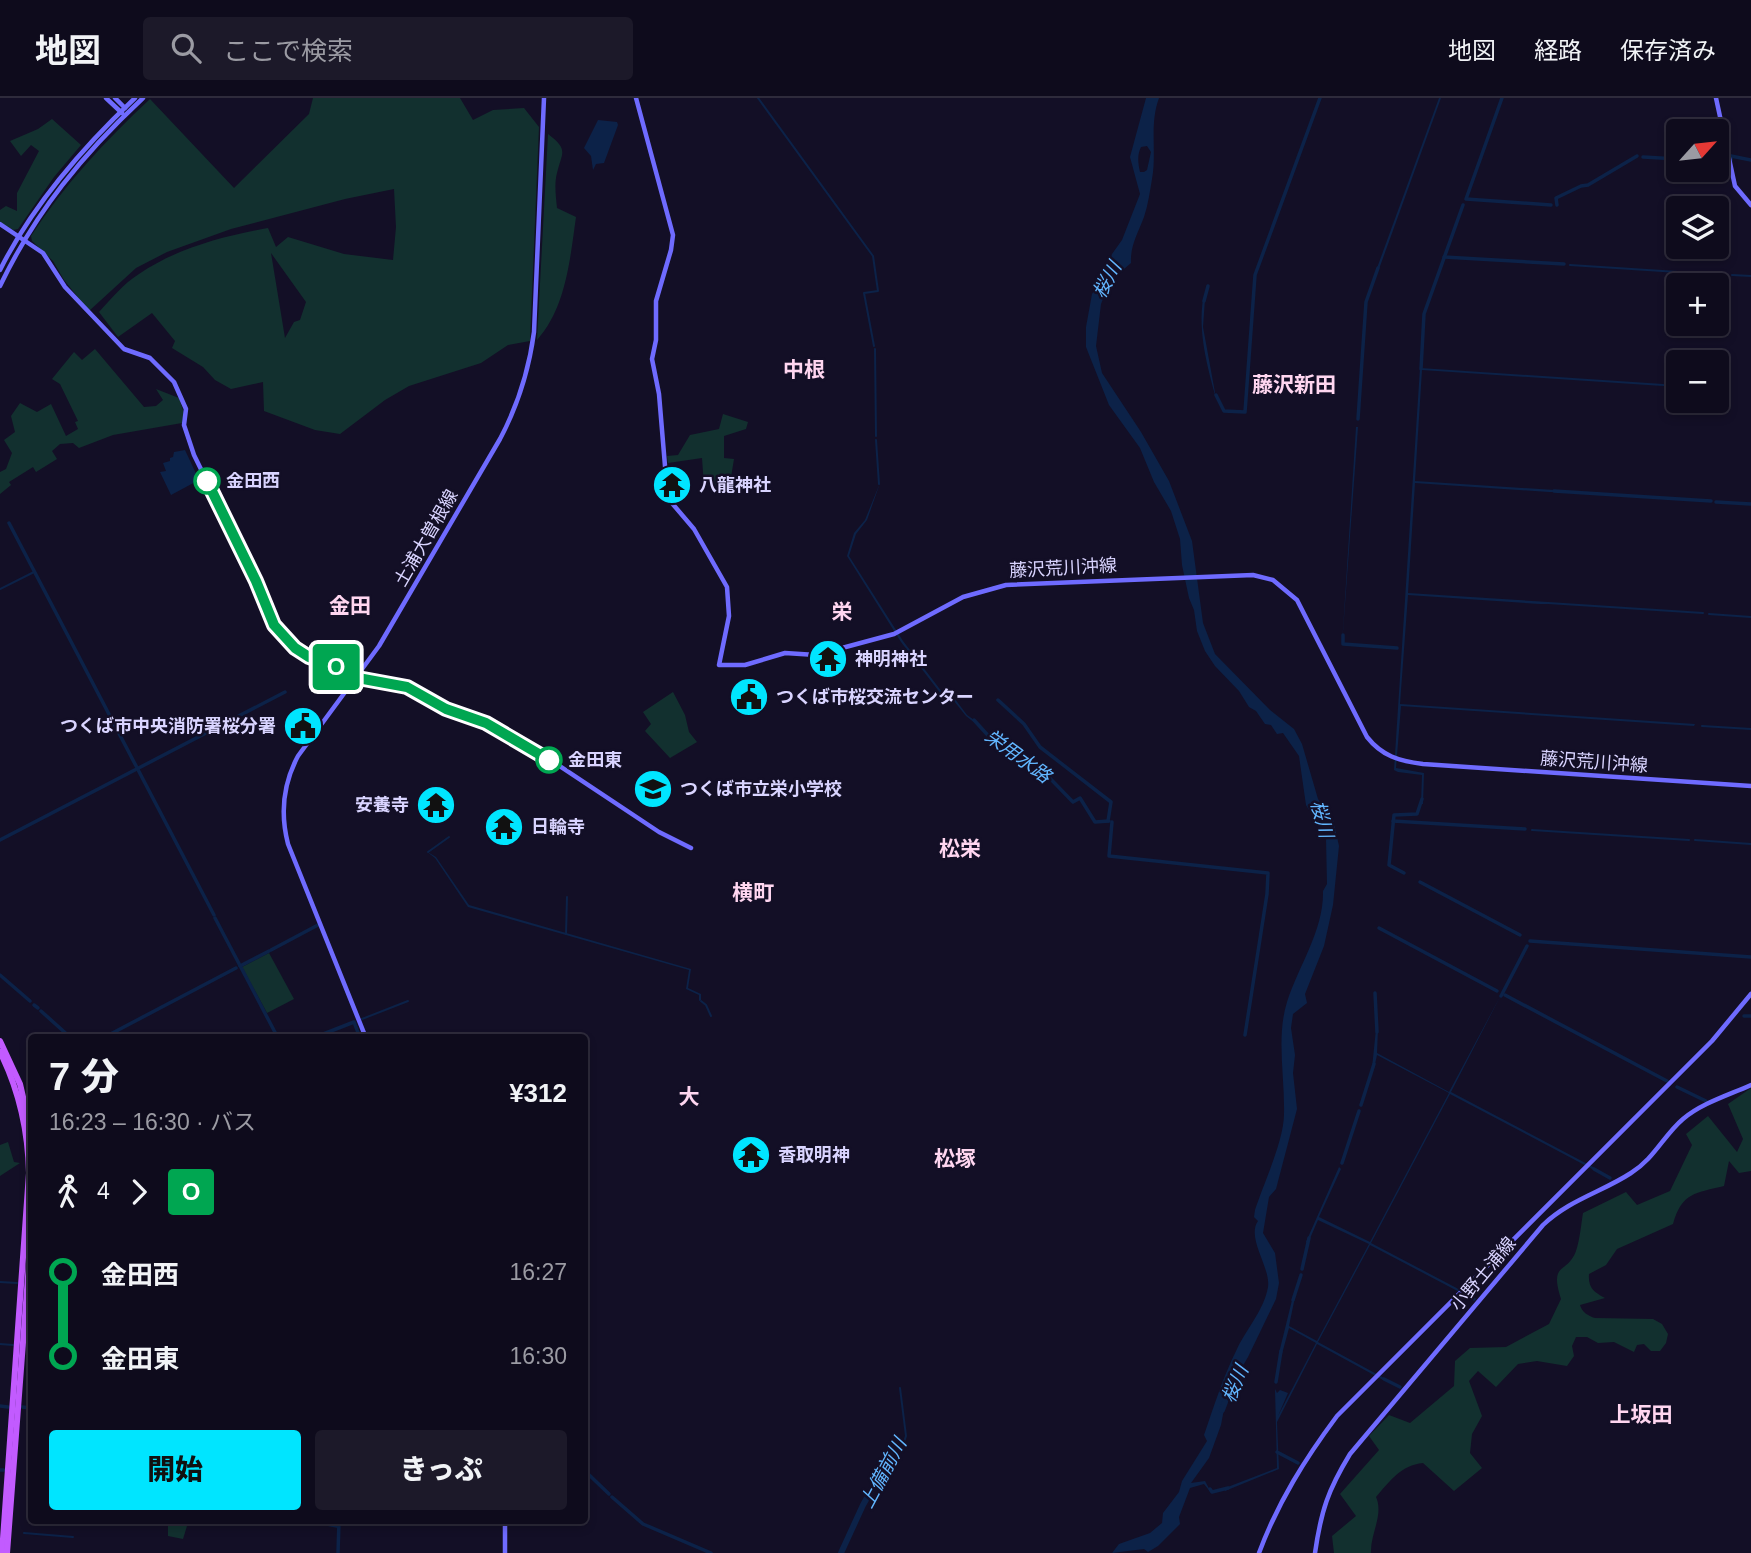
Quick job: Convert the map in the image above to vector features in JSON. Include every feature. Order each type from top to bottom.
[{"type":"main road","points":[[106,98],[124,111]]},
{"type":"main road","points":[[115,98],[124,111]]},
{"type":"main road","points":[[0,270],[74,168],[135,98]]},
{"type":"main road","points":[[124,111],[143,98]]},
{"type":"main road","name":"土浦大曽根線","points":[[364,1034],[288,844],[283,817],[284,796],[294,764],[379,646],[500,439],[524,382],[534,332],[544,98]]},
{"type":"main road","name":"藤沢荒川沖線","points":[[635,98],[673,235],[656,300],[656,340],[652,359],[659,394],[667,490],[671,502],[694,529],[727,587],[729,616],[719,665],[744,665],[785,653],[816,655],[894,634],[963,597],[1006,585],[1232,575],[1264,576],[1297,600],[1367,737],[1374,746],[1391,758],[1423,764],[1751,786]]},
{"type":"main road","points":[[1716,98],[1735,186],[1751,205]]},
{"type":"main road","points":[[0,224],[47,257],[65,287],[124,349],[150,358],[174,382],[186,409],[184,425],[194,456],[233,533],[277,632],[302,654],[358,678],[407,687],[446,709],[486,723],[540,753],[659,832],[691,848]]},
{"type":"main road","points":[[0,285],[22,237]]},
{"type":"main road","points":[[1259,1553],[1274,1515],[1291,1483],[1337,1416],[1712,1041],[1751,994]]},
{"type":"main road","points":[[0,1041],[20,1084],[28,1119]]},
{"type":"main road","points":[[0,1052],[22,1111],[28,1156]]},
{"type":"main road","name":"小野土浦線","points":[[1315,1553],[1319,1521],[1331,1485],[1350,1454],[1543,1225],[1574,1201],[1644,1164],[1685,1117],[1751,1085]]},
{"type":"main road","points":[[4,1553],[28,1187]]},
{"type":"main road","points":[[4,1553],[28,1271]]},
{"type":"main road","points":[[505,1524],[505,1553]]},
{"type":"green space","points":[[313,98],[460,98],[473,120],[493,110],[524,108],[539,127],[530,341],[508,345],[481,363],[409,386],[385,400],[340,434],[315,430],[264,411],[263,382],[231,389],[215,380],[203,367],[172,348],[175,341],[152,313],[118,337],[99,312],[133,278],[169,257],[218,239],[268,228],[276,247],[288,237],[344,254],[393,260],[396,227],[394,189],[231,229],[167,252],[136,268],[89,311],[64,280],[53,261],[32,241],[31,236],[86,164],[150,99],[234,188],[309,114]],"holes":[[[271,253],[306,302],[300,320],[294,322],[285,338]]]},
{"type":"green space","points":[[52,119],[81,145],[54,177],[18,229],[13,230],[0,222],[0,210],[6,206],[17,211],[17,193],[39,151],[31,145],[21,156],[10,141],[38,129]]},
{"type":"green space","points":[[548,134],[559,144],[562,152],[555,190],[557,208],[576,217],[561,298],[547,327],[537,340]]},
{"type":"green space","points":[[95,349],[144,407],[156,406],[163,400],[156,389],[179,398],[184,413],[182,423],[113,435],[79,448],[73,443],[60,444],[52,451],[57,459],[36,472],[33,467],[9,482],[11,485],[0,494],[0,472],[6,469],[12,453],[4,440],[15,432],[11,416],[20,403],[37,412],[51,404],[66,436],[78,429],[75,422],[78,421],[60,384],[52,379],[74,352],[82,360]]},
{"type":"green space","points":[[723,414],[748,422],[746,429],[724,436],[724,458],[734,459],[730,483],[704,487],[702,458],[668,463],[667,456],[678,455],[690,435],[719,429]]},
{"type":"green space","points":[[673,692],[685,715],[689,732],[697,742],[670,758],[645,731],[651,724],[643,712]]},
{"type":"green space","points":[[269,953],[294,999],[267,1013],[242,967]]},
{"type":"green space","points":[[1751,1088],[1751,1171],[1739,1173],[1729,1161],[1724,1186],[1691,1196],[1681,1206],[1673,1224],[1617,1249],[1606,1265],[1589,1274],[1592,1289],[1605,1298],[1580,1305],[1584,1312],[1595,1318],[1653,1319],[1662,1324],[1668,1334],[1660,1351],[1651,1351],[1644,1344],[1637,1345],[1634,1352],[1614,1342],[1598,1343],[1587,1337],[1576,1337],[1572,1346],[1574,1356],[1567,1366],[1537,1361],[1518,1364],[1496,1387],[1478,1371],[1469,1381],[1482,1416],[1472,1434],[1470,1453],[1482,1468],[1454,1491],[1423,1463],[1402,1470],[1376,1497],[1378,1518],[1371,1553],[1334,1553],[1332,1536],[1356,1516],[1340,1494],[1379,1450],[1369,1436],[1389,1415],[1410,1423],[1454,1386],[1455,1361],[1470,1348],[1506,1347],[1549,1324],[1561,1299],[1558,1273],[1576,1251],[1583,1213],[1626,1192],[1637,1205],[1670,1191],[1692,1145],[1686,1134],[1708,1116],[1737,1152],[1743,1139],[1728,1104]]},
{"type":"green space","points":[[8,1142],[14,1162],[20,1163],[0,1176],[0,1145]]},
{"type":"green space","points":[[168,1524],[187,1526],[183,1539],[168,1536]]},
{"type":"water","points":[[1146,98],[1159,98],[1154,118],[1150,193],[1133,245],[1131,263],[1110,281],[1101,304],[1096,346],[1102,373],[1169,481],[1192,541],[1203,623],[1215,654],[1270,710],[1294,729],[1302,744],[1318,799],[1333,819],[1339,846],[1333,905],[1324,946],[1305,994],[1307,1003],[1293,1014],[1291,1028],[1297,1109],[1276,1189],[1269,1197],[1263,1233],[1275,1253],[1279,1283],[1276,1299],[1227,1393],[1221,1425],[1209,1458],[1191,1483],[1205,1481],[1212,1494],[1204,1484],[1190,1488],[1179,1517],[1180,1524],[1148,1552],[1144,1549],[1112,1553],[1119,1544],[1150,1533],[1162,1523],[1163,1513],[1179,1492],[1182,1481],[1207,1441],[1204,1435],[1227,1370],[1266,1295],[1268,1279],[1255,1236],[1258,1221],[1254,1217],[1255,1210],[1283,1124],[1281,1043],[1284,1015],[1292,988],[1315,934],[1323,891],[1327,884],[1326,839],[1306,805],[1299,756],[1283,733],[1277,734],[1271,725],[1265,724],[1256,711],[1249,707],[1205,651],[1197,631],[1182,565],[1180,539],[1171,511],[1154,482],[1140,448],[1109,405],[1086,347],[1086,327],[1092,294],[1122,240],[1140,194],[1130,157]],"holes":[[[1147,146],[1151,152],[1147,170],[1140,172],[1138,159],[1141,147]]]},
{"type":"water","points":[[1441,98],[1379,269],[1377,268]]},
{"type":"water","points":[[598,120],[617,122],[618,125],[604,163],[596,164],[593,170],[591,156],[584,148]]},
{"type":"water","points":[[1203,299],[1203,327],[1216,398],[1203,336],[1202,311]]},
{"type":"water","points":[[1420,368],[1666,384],[1422,370],[1415,481],[1555,490],[1549,492],[1415,483],[1408,593],[1548,604],[1408,595],[1400,704],[1695,724],[1694,726],[1401,706],[1396,768],[1424,773],[1423,804],[1422,775],[1394,770]]},
{"type":"water","points":[[1356,427],[1358,427],[1342,645]]},
{"type":"water","points":[[185,450],[199,480],[171,495],[160,472],[166,471],[163,463],[170,461],[174,452]]},
{"type":"water","points":[[880,483],[867,520],[856,534],[849,556],[903,641],[942,692],[955,699],[967,715],[977,722],[975,723],[966,716],[954,701],[941,694],[901,642],[847,556],[854,533],[865,520]]},
{"type":"water","points":[[426,851],[436,857],[469,905],[691,969],[688,988],[701,994],[701,1000],[699,1001],[699,995],[686,989],[689,970],[468,907],[435,858]]},
{"type":"water","points":[[1502,993],[1451,1092],[1595,1168],[1594,1170],[1450,1094],[1371,1243],[1468,1294],[1467,1296],[1370,1245],[1318,1342],[1384,1378],[1383,1380],[1317,1344],[1277,1422],[1279,1469],[1225,1491],[1225,1488],[1277,1468],[1275,1389],[1277,1393],[1280,1390],[1288,1393],[1278,1416],[1316,1343],[1289,1328],[1282,1354],[1279,1353],[1293,1296],[1295,1297],[1289,1326],[1317,1341],[1369,1244],[1318,1220],[1308,1243],[1306,1242],[1339,1167],[1341,1169],[1319,1217],[1370,1242],[1449,1093],[1377,1055],[1374,1069],[1372,1068],[1376,1029],[1377,1053],[1449,1092]]},
{"type":"waterway","points":[[758,98],[873,256],[878,291],[864,293],[874,346]]},
{"type":"waterway","points":[[1216,395],[1224,411],[1245,412],[1255,275],[1320,98]]},
{"type":"waterway","points":[[1502,98],[1466,199],[1551,205]]},
{"type":"waterway","points":[[1557,205],[1556,198],[1588,185],[1637,156]]},
{"type":"waterway","points":[[1731,161],[1731,156],[1751,160]]},
{"type":"waterway","points":[[1643,157],[1666,158]]},
{"type":"waterway","points":[[1421,369],[1424,314],[1463,205]]},
{"type":"waterway","points":[[1444,257],[1564,264]]},
{"type":"waterway","points":[[1570,265],[1693,273]]},
{"type":"waterway","points":[[1358,419],[1366,302],[1378,268]]},
{"type":"waterway","points":[[1732,275],[1751,276]]},
{"type":"waterway","points":[[1204,301],[1208,286]]},
{"type":"waterway","points":[[875,349],[876,436]]},
{"type":"waterway","points":[[876,440],[879,484]]},
{"type":"waterway","points":[[1554,491],[1711,501]]},
{"type":"waterway","points":[[1716,502],[1751,504]]},
{"type":"waterway","points":[[9,523],[214,915]]},
{"type":"waterway","points":[[0,589],[34,572]]},
{"type":"waterway","points":[[1548,603],[1703,613]]},
{"type":"waterway","points":[[1709,614],[1751,617]]},
{"type":"waterway","points":[[1343,635],[1343,644],[1397,648]]},
{"type":"waterway","points":[[0,840],[285,692]]},
{"type":"waterway","points":[[998,700],[1024,724],[1040,747],[1111,802],[1108,821]]},
{"type":"waterway","name":"栄用水路","points":[[974,720],[994,742],[999,737],[1040,768],[1073,802],[1080,798],[1095,822],[1109,821]]},
{"type":"waterway","points":[[1702,726],[1751,729]]},
{"type":"waterway","points":[[1404,873],[1389,865],[1394,815],[1417,814],[1422,799]]},
{"type":"waterway","points":[[1393,821],[1525,829]]},
{"type":"waterway","name":"栄用水路","points":[[1112,822],[1109,856],[1268,873],[1245,1035]]},
{"type":"waterway","points":[[1532,830],[1689,840]]},
{"type":"waterway","points":[[428,852],[449,837]]},
{"type":"waterway","points":[[1695,840],[1751,844]]},
{"type":"waterway","points":[[1420,882],[1520,935]]},
{"type":"waterway","points":[[566,934],[567,897]]},
{"type":"waterway","points":[[215,918],[276,1034]]},
{"type":"waterway","points":[[271,950],[318,925]]},
{"type":"waterway","points":[[1379,928],[1497,991]]},
{"type":"waterway","points":[[1530,941],[1751,957]]},
{"type":"waterway","points":[[1501,996],[1527,946]]},
{"type":"waterway","points":[[240,966],[269,951]]},
{"type":"waterway","points":[[111,1034],[236,968]]},
{"type":"waterway","points":[[0,975],[30,1001]]},
{"type":"waterway","points":[[1375,993],[1377,1032]]},
{"type":"waterway","points":[[1505,995],[1667,1081]]},
{"type":"waterway","points":[[362,1019],[408,1001]]},
{"type":"waterway","points":[[701,1001],[711,1016]]},
{"type":"waterway","points":[[34,1005],[38,1008]]},
{"type":"waterway","points":[[41,1011],[67,1034]]},
{"type":"waterway","points":[[1744,1016],[1751,1016]]},
{"type":"waterway","points":[[323,1034],[354,1022],[358,1034]]},
{"type":"waterway","points":[[1361,1105],[1374,1064]]},
{"type":"waterway","points":[[1677,1087],[1706,1101]]},
{"type":"waterway","points":[[1342,1163],[1359,1111]]},
{"type":"waterway","points":[[1594,1169],[1610,1178]]},
{"type":"waterway","points":[[1302,1269],[1309,1238]]},
{"type":"waterway","points":[[1293,1300],[1301,1275]]},
{"type":"waterway","points":[[0,1282],[17,1283]]},
{"type":"waterway","points":[[1467,1295],[1474,1299]]},
{"type":"waterway","points":[[0,1344],[13,1345]]},
{"type":"waterway","points":[[1276,1382],[1281,1351]]},
{"type":"waterway","name":"桜川","points":[[1222,1410],[1234,1378]]},
{"type":"waterway","points":[[1384,1379],[1400,1387]]},
{"type":"waterway","name":"上備前川","points":[[896,1446],[904,1442],[906,1436],[900,1388]]},
{"type":"waterway","points":[[0,1406],[8,1407]]},
{"type":"waterway","points":[[22,1407],[28,1408]]},
{"type":"waterway","name":"上備前川","points":[[841,1553],[863,1505],[896,1446]]},
{"type":"waterway","points":[[1277,1452],[1298,1463]]},
{"type":"waterway","points":[[588,1474],[609,1494]]},
{"type":"waterway","points":[[1210,1489],[1212,1492],[1228,1488]]},
{"type":"waterway","points":[[612,1497],[643,1524],[711,1553]]},
{"type":"waterway","points":[[322,1524],[338,1527]]},
{"type":"waterway","points":[[338,1553],[339,1524]]},
{"type":"waterway","points":[[24,1533],[73,1537]]},
{"type":"bus line","name":"O","points":[[207,481],[256,581],[270,618],[277,632],[285,640],[309,657],[358,678],[407,687],[446,709],[486,723],[549,760]]},
{"type":"place","name":"金田西","points":[[207,481]]},
{"type":"place","name":"八龍神社","points":[[672,485]]},
{"type":"place","name":"神明神社","points":[[828,659]]},
{"type":"place","name":"つくば市桜交流センター","points":[[749,697]]},
{"type":"place","name":"つくば市中央消防署桜分署","points":[[303,726]]},
{"type":"place","name":"金田東","points":[[549,760]]},
{"type":"place","name":"つくば市立栄小学校","points":[[653,789]]},
{"type":"place","name":"安養寺","points":[[436,805]]},
{"type":"place","name":"日輪寺","points":[[504,827]]},
{"type":"place","name":"香取明神","points":[[751,1155]]},
{"type":"district","name":"中根","points":[[804,369]]},
{"type":"district","name":"藤沢新田","points":[[1294,384]]},
{"type":"district","name":"金田","points":[[350,605]]},
{"type":"district","name":"栄","points":[[842,611]]},
{"type":"district","name":"松栄","points":[[960,848]]},
{"type":"district","name":"横町","points":[[753,892]]},
{"type":"district","name":"大","points":[[689,1096]]},
{"type":"district","name":"松塚","points":[[955,1158]]},
{"type":"district","name":"上坂田","points":[[1641,1414]]}]
